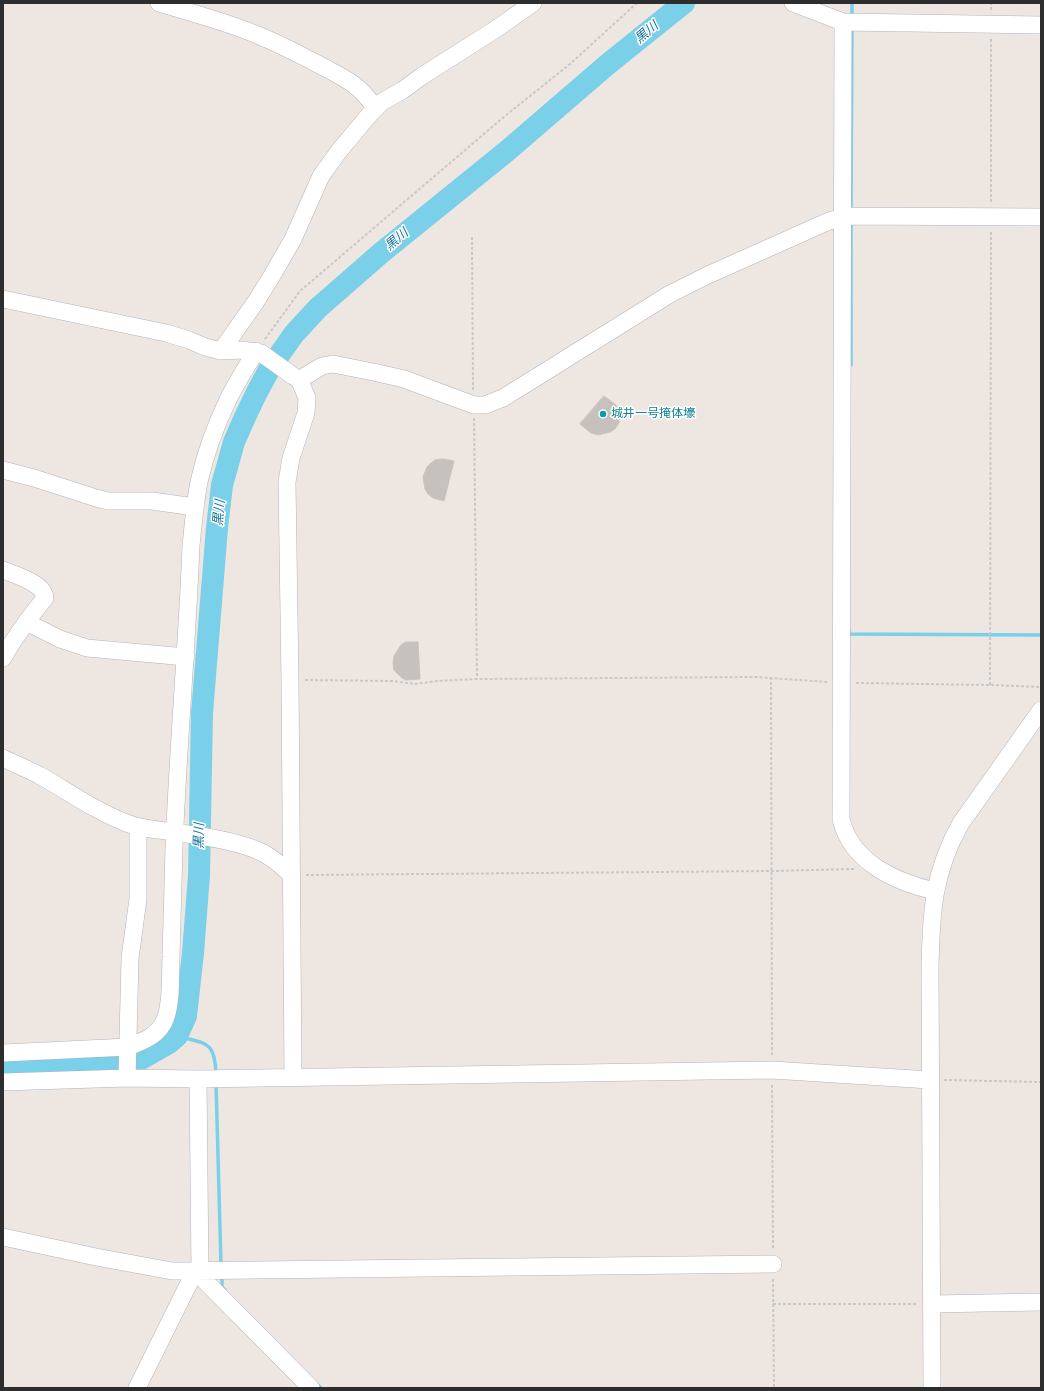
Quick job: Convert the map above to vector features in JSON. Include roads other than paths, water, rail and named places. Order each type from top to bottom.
[{"type":"street","points":[[160,3],[257,34],[353,82],[364,92],[375,108]]},
{"type":"street","points":[[221,351],[255,304],[293,239],[321,176],[375,108],[533,3]]},
{"type":"street","points":[[793,3],[843,22],[1041,25]]},
{"type":"street","points":[[843,22],[841,819],[849,840],[856,850],[876,868],[906,883],[935,891]]},
{"type":"street","points":[[3,299],[166,333],[221,351],[242,350],[258,352],[296,377],[302,378],[325,365],[339,365],[378,372],[404,379],[474,405],[485,405],[503,398],[649,306],[690,284],[829,220],[848,216],[1041,217]]},
{"type":"street","points":[[3,1053],[128,1049],[146,1041],[155,1034],[162,1026],[166,1017],[169,1003],[191,546],[195,507],[205,461],[218,423],[227,401],[258,352]]},
{"type":"street","points":[[293,1077],[287,482],[292,458],[306,414],[307,398],[296,377]]},
{"type":"street","points":[[3,470],[108,501],[152,501],[195,507]]},
{"type":"street","points":[[3,570],[36,584],[45,595],[45,598],[11,642],[3,658]]},
{"type":"street","points":[[26,622],[60,639],[87,648],[186,657]]},
{"type":"street","points":[[932,1388],[930,955],[932,911],[935,891],[946,854],[961,823],[1041,710]]},
{"type":"street","points":[[3,758],[38,774],[95,808],[119,820],[138,827],[177,832],[247,847],[265,854],[291,875]]},
{"type":"street","points":[[127,1075],[130,958],[138,898],[138,827]]},
{"type":"street","points":[[3,1082],[127,1075],[222,1078],[772,1070],[930,1080]]},
{"type":"street","points":[[137,1388],[198,1271],[202,1078]]},
{"type":"street","points":[[3,1237],[96,1257],[172,1271],[773,1264]]},
{"type":"street","points":[[198,1271],[204,1280],[311,1388]]},
{"type":"street","points":[[932,1304],[1041,1302]]},
{"type":"waterway","name":"黒川","points":[[3,1064],[130,1062],[141,1059],[169,1043],[177,1036],[186,1016],[199,875],[202,713],[217,528],[222,485],[234,442],[270,368],[294,334],[318,308],[381,253],[507,151],[608,64],[684,3]]},
{"type":"waterway","points":[[852,3],[852,17]]},
{"type":"waterway","points":[[851,211],[852,27]]},
{"type":"waterway","points":[[851,221],[851,365]]},
{"type":"waterway","points":[[849,631],[849,634],[1041,635]]},
{"type":"waterway","points":[[177,1036],[207,1045],[214,1055],[216,1075]]},
{"type":"waterway","points":[[216,1083],[221,1265]]},
{"type":"waterway","points":[[222,1275],[222,1287],[225,1290]]},
{"type":"waterway","points":[[316,1383],[321,1388]]},
{"type":"place","name":"城井一号掩体壕","points":[[603,414]]}]
